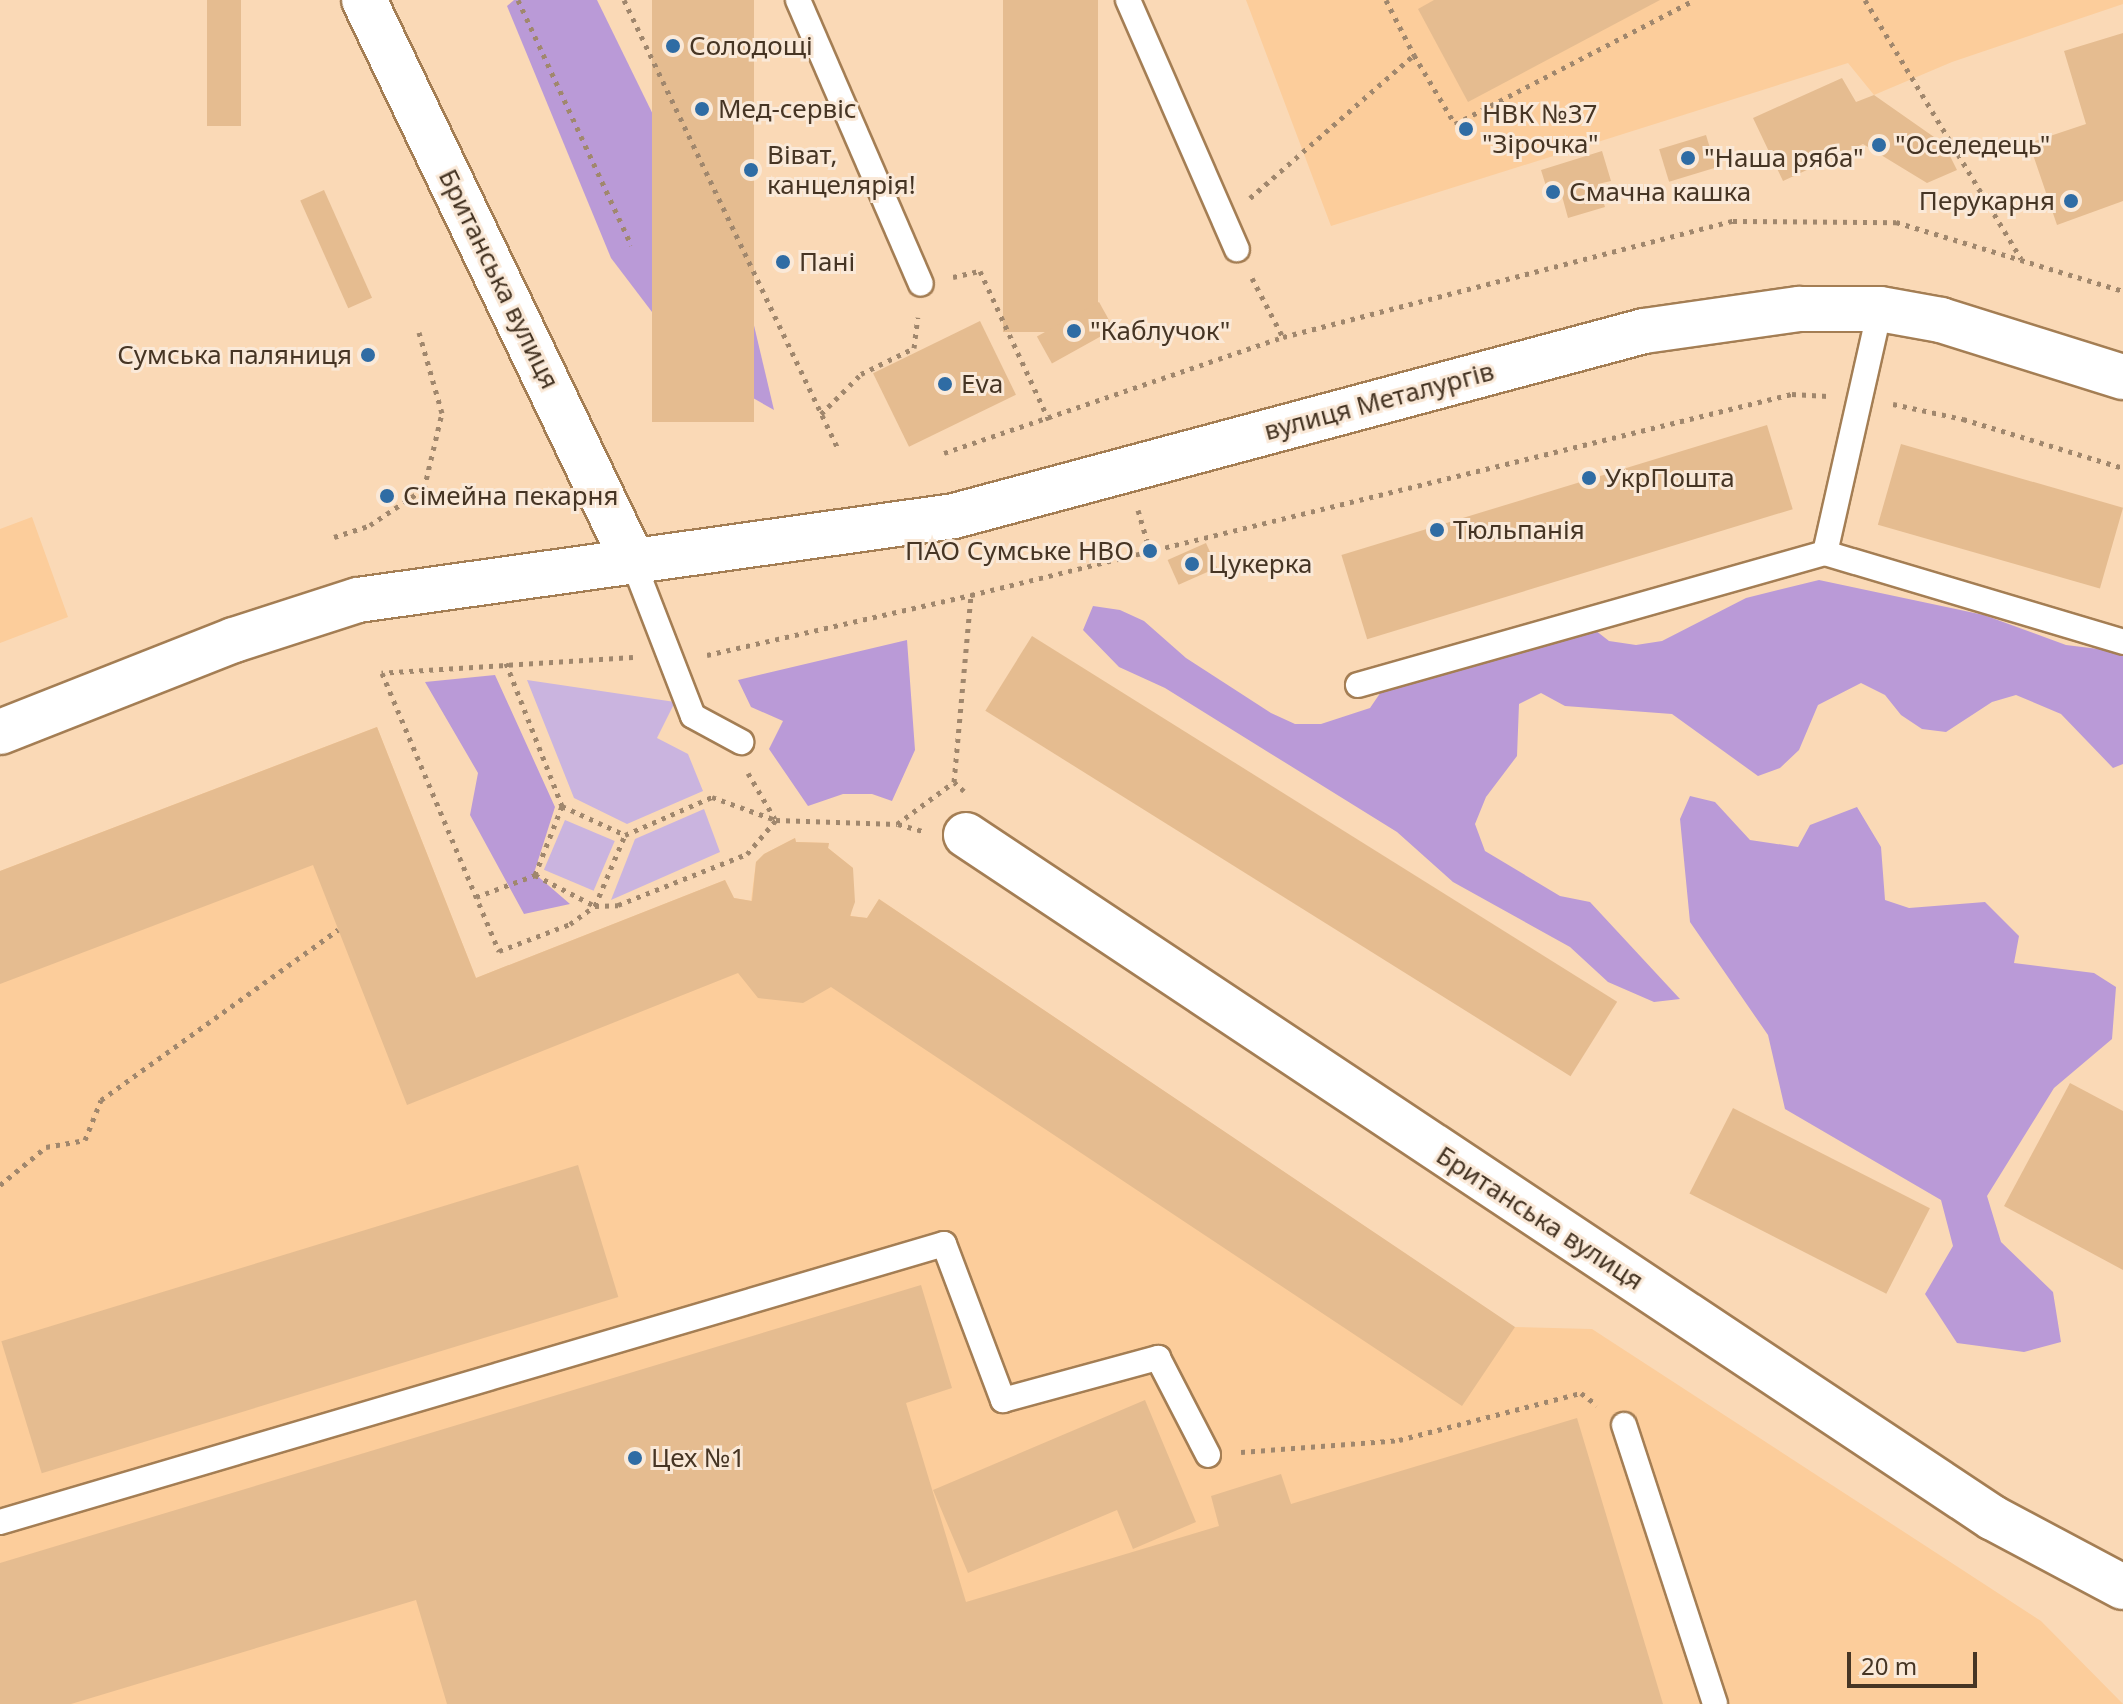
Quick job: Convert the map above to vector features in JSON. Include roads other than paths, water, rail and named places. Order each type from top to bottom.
[{"type":"main road","name":"Британська вулиця","points":[[364,0],[632,559]]},
{"type":"main road","name":"вулиця Металургів","points":[[0,732],[234,640],[358,600],[954,516],[1644,331],[1799,309],[1880,309],[1941,320],[2123,377]]},
{"type":"main road","name":"Британська вулиця","points":[[969,817],[1993,1518],[2123,1587]]},
{"type":"lane","points":[[798,0],[921,284]]},
{"type":"lane","points":[[1128,0],[1237,249]]},
{"type":"lane","points":[[1825,553],[1880,309]]},
{"type":"lane","points":[[1358,685],[1825,553],[2123,642]]},
{"type":"lane","points":[[632,559],[693,716],[741,742]]},
{"type":"lane","points":[[0,1522],[944,1244],[1003,1400],[1158,1358],[1208,1455]]},
{"type":"lane","points":[[1624,1425],[1715,1704]]},
{"type":"place","name":"Солодощі","points":[[673,46]]},
{"type":"place","name":"Мед-сервіс","points":[[702,109]]},
{"type":"place","name":"НВК №37 \"Зірочка\"","points":[[1466,129]]},
{"type":"place","name":"\"Оселедець\"","points":[[1879,145]]},
{"type":"place","name":"\"Наша ряба\"","points":[[1688,158]]},
{"type":"place","name":"Віват, канцелярія!","points":[[751,170]]},
{"type":"place","name":"Смачна кашка","points":[[1553,192]]},
{"type":"place","name":"Перукарня","points":[[2071,201]]},
{"type":"place","name":"Пані","points":[[783,262]]},
{"type":"place","name":"\"Каблучок\"","points":[[1074,331]]},
{"type":"place","name":"Сумська паляниця","points":[[368,355]]},
{"type":"place","name":"Eva","points":[[945,384]]},
{"type":"place","name":"УкрПошта","points":[[1589,478]]},
{"type":"place","name":"Сімейна пекарня","points":[[387,496]]},
{"type":"place","name":"Тюльпанія","points":[[1437,530]]},
{"type":"place","name":"ПАО Сумське НВО","points":[[1150,551]]},
{"type":"place","name":"Цукерка","points":[[1192,564]]},
{"type":"place","name":"Цех №1","points":[[635,1458]]}]
